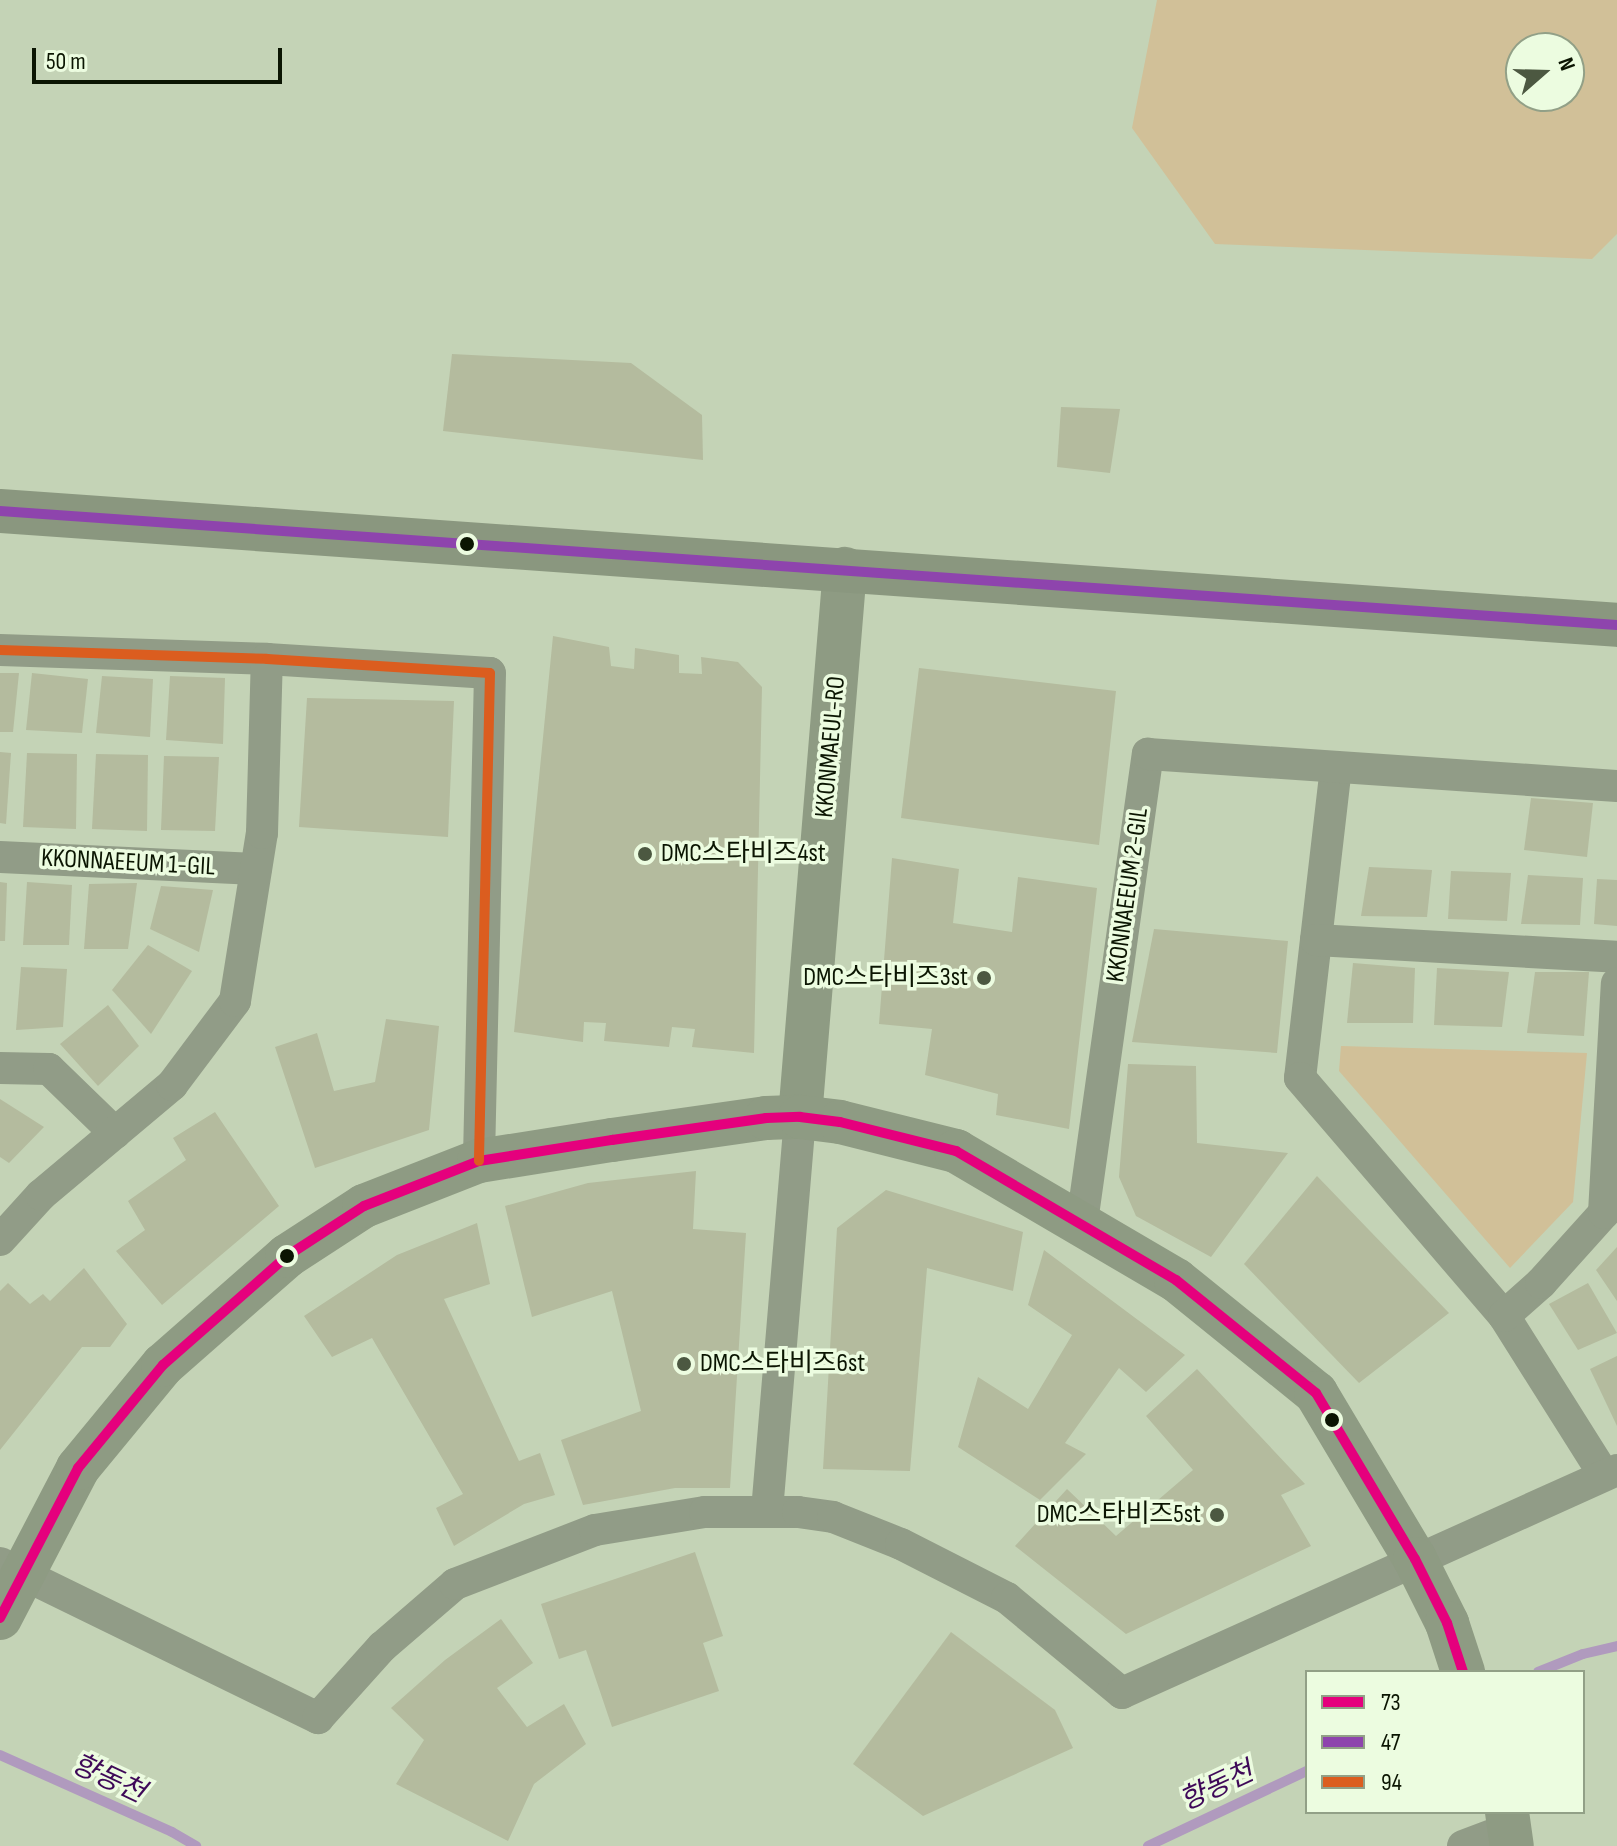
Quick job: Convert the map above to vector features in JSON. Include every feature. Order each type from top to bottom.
[{"type":"main road","points":[[0,511],[1617,625]]},
{"type":"street","name":"KKONMAEUL-RO","points":[[767,1511],[845,569]]},
{"type":"street","points":[[0,650],[267,659],[490,673],[479,1161]]},
{"type":"street","points":[[0,1240],[41,1195],[172,1085],[235,1001],[262,833],[267,659]]},
{"type":"street","name":"KKONNAEEUM 2-GIL","points":[[1082,1222],[1148,754],[1617,786]]},
{"type":"street","points":[[12,1569],[318,1718],[382,1647],[455,1584],[595,1530],[705,1512],[767,1511],[833,1517],[941,1564],[1007,1598],[1122,1693],[1610,1472],[1504,1316],[1300,1078],[1336,767]]},
{"type":"street","name":"KKONNAEEUM 1-GIL","points":[[0,857],[256,869]]},
{"type":"street","points":[[1316,940],[1617,957]]},
{"type":"street","points":[[1504,1316],[1541,1283],[1604,1213],[1617,983]]},
{"type":"street","points":[[0,1068],[49,1069],[115,1133]]},
{"type":"street","points":[[0,1618],[12,1569],[78,1468],[163,1365],[287,1256],[364,1206],[479,1161],[673,1131],[800,1117],[840,1122],[956,1151],[1082,1222],[1176,1280],[1316,1393],[1415,1559],[1447,1623],[1462,1670]]},
{"type":"street","points":[[1463,1846],[1510,1829]]},
{"type":"shaded area","points":[[1157,0],[1617,0],[1617,234],[1592,259],[1215,244],[1132,128]]},
{"type":"shaded area","points":[[1341,1046],[1587,1053],[1573,1202],[1510,1268],[1339,1071]]},
{"type":"building","points":[[452,354],[631,363],[702,415],[703,460],[443,431]]},
{"type":"building","points":[[1061,407],[1120,409],[1110,473],[1057,467]]},
{"type":"building","name":"DMC스타비즈4st","points":[[553,636],[609,647],[611,666],[634,669],[635,648],[679,655],[679,673],[702,674],[701,657],[738,662],[762,687],[754,1053],[692,1047],[695,1029],[672,1027],[669,1047],[604,1041],[606,1023],[584,1022],[583,1042],[514,1032]]},
{"type":"building","points":[[919,668],[1116,691],[1099,845],[901,818]]},
{"type":"building","points":[[0,673],[19,673],[13,732],[0,732]]},
{"type":"building","points":[[32,673],[88,679],[82,733],[26,730]]},
{"type":"building","points":[[102,676],[153,679],[150,737],[96,733]]},
{"type":"building","points":[[170,676],[225,678],[223,744],[166,740]]},
{"type":"building","points":[[307,698],[454,701],[448,837],[299,827]]},
{"type":"building","points":[[0,752],[11,753],[6,824],[0,823]]},
{"type":"building","points":[[27,753],[77,754],[76,829],[23,827]]},
{"type":"building","points":[[96,754],[148,755],[147,831],[92,829]]},
{"type":"building","points":[[164,756],[219,757],[215,831],[161,830]]},
{"type":"building","points":[[1531,798],[1593,803],[1587,857],[1524,850]]},
{"type":"building","name":"DMC스타비즈3st","points":[[892,858],[959,869],[953,923],[1012,932],[1018,877],[1097,888],[1069,1129],[996,1115],[998,1094],[925,1075],[932,1029],[879,1024]]},
{"type":"building","points":[[1369,867],[1432,870],[1427,917],[1361,916]]},
{"type":"building","points":[[1451,871],[1511,873],[1507,921],[1448,919]]},
{"type":"building","points":[[1528,875],[1583,878],[1580,925],[1521,924]]},
{"type":"building","points":[[1597,879],[1617,880],[1617,926],[1594,924]]},
{"type":"building","points":[[0,882],[7,883],[5,941],[0,941]]},
{"type":"building","points":[[27,882],[72,885],[69,945],[23,945]]},
{"type":"building","points":[[137,883],[128,949],[84,949],[89,884]]},
{"type":"building","points":[[161,886],[213,890],[199,952],[150,929]]},
{"type":"building","points":[[1154,929],[1288,941],[1277,1053],[1132,1042]]},
{"type":"building","points":[[148,945],[192,971],[151,1034],[112,990]]},
{"type":"building","points":[[1353,963],[1415,968],[1413,1023],[1347,1023]]},
{"type":"building","points":[[21,967],[67,969],[63,1027],[16,1030]]},
{"type":"building","points":[[1437,968],[1509,972],[1502,1027],[1434,1025]]},
{"type":"building","points":[[1535,972],[1589,972],[1584,1036],[1527,1033]]},
{"type":"building","points":[[108,1005],[139,1046],[98,1086],[60,1044]]},
{"type":"building","points":[[386,1019],[439,1026],[429,1130],[315,1168],[275,1047],[317,1033],[334,1091],[375,1082]]},
{"type":"building","points":[[1128,1064],[1196,1066],[1197,1143],[1288,1153],[1211,1257],[1136,1216],[1119,1177]]},
{"type":"building","points":[[0,1099],[44,1127],[9,1163],[0,1157]]},
{"type":"building","points":[[215,1112],[279,1206],[162,1305],[116,1251],[145,1230],[128,1201],[186,1160],[173,1138]]},
{"type":"building","name":"DMC스타비즈6st","points":[[696,1171],[693,1229],[746,1233],[730,1488],[675,1488],[583,1505],[561,1440],[641,1411],[612,1291],[532,1317],[505,1206],[588,1183]]},
{"type":"building","points":[[1317,1176],[1449,1313],[1359,1383],[1244,1264]]},
{"type":"building","points":[[886,1190],[1023,1232],[1013,1291],[927,1268],[910,1471],[823,1469],[837,1228]]},
{"type":"building","points":[[477,1223],[490,1284],[444,1299],[519,1461],[540,1453],[555,1495],[524,1504],[454,1546],[436,1508],[463,1494],[372,1338],[332,1357],[304,1316],[397,1255]]},
{"type":"building","points":[[1617,1247],[1617,1301],[1596,1270]]},
{"type":"building","points":[[1044,1250],[1185,1355],[1146,1392],[1119,1368],[1065,1443],[1086,1454],[1040,1500],[958,1447],[978,1377],[1028,1409],[1072,1335],[1028,1305]]},
{"type":"building","points":[[84,1268],[127,1324],[110,1347],[82,1347],[0,1450],[0,1291],[8,1283],[30,1304],[43,1294],[50,1301]]},
{"type":"building","points":[[1588,1283],[1617,1333],[1578,1350],[1549,1304]]},
{"type":"building","points":[[1617,1356],[1617,1426],[1590,1369]]},
{"type":"building","name":"DMC스타비즈5st","points":[[1197,1369],[1305,1484],[1281,1495],[1311,1546],[1126,1634],[1015,1546],[1067,1489],[1116,1536],[1193,1470],[1146,1416]]},
{"type":"building","points":[[695,1552],[723,1636],[703,1643],[719,1691],[612,1727],[586,1650],[559,1659],[541,1604]]},
{"type":"building","points":[[501,1619],[533,1663],[497,1688],[527,1727],[564,1704],[586,1744],[534,1784],[508,1841],[396,1784],[424,1740],[391,1708],[445,1660]]},
{"type":"building","points":[[951,1632],[1055,1710],[1073,1748],[923,1816],[853,1764]]},
{"type":"waterway","name":"향동천","points":[[1543,1670],[1583,1654],[1617,1646]]},
{"type":"waterway","name":"향동천","points":[[0,1755],[172,1832],[196,1846]]},
{"type":"waterway","name":"향동천","points":[[1148,1846],[1305,1772]]},
{"type":"transit line","name":"47","points":[[0,511],[1617,625]]},
{"type":"transit line","name":"94","points":[[0,650],[267,659],[490,673],[479,1161]]},
{"type":"transit line","name":"73","points":[[0,1618],[78,1468],[163,1365],[287,1256],[364,1206],[479,1161],[766,1118],[800,1117],[840,1122],[956,1151],[1176,1280],[1316,1393],[1415,1559],[1447,1623],[1462,1670]]},
{"type":"place","name":"DMC스타비즈4st","points":[[645,854]]},
{"type":"place","name":"DMC스타비즈3st","points":[[984,978]]},
{"type":"place","name":"DMC스타비즈6st","points":[[684,1364]]},
{"type":"place","name":"DMC스타비즈5st","points":[[1217,1515]]}]
